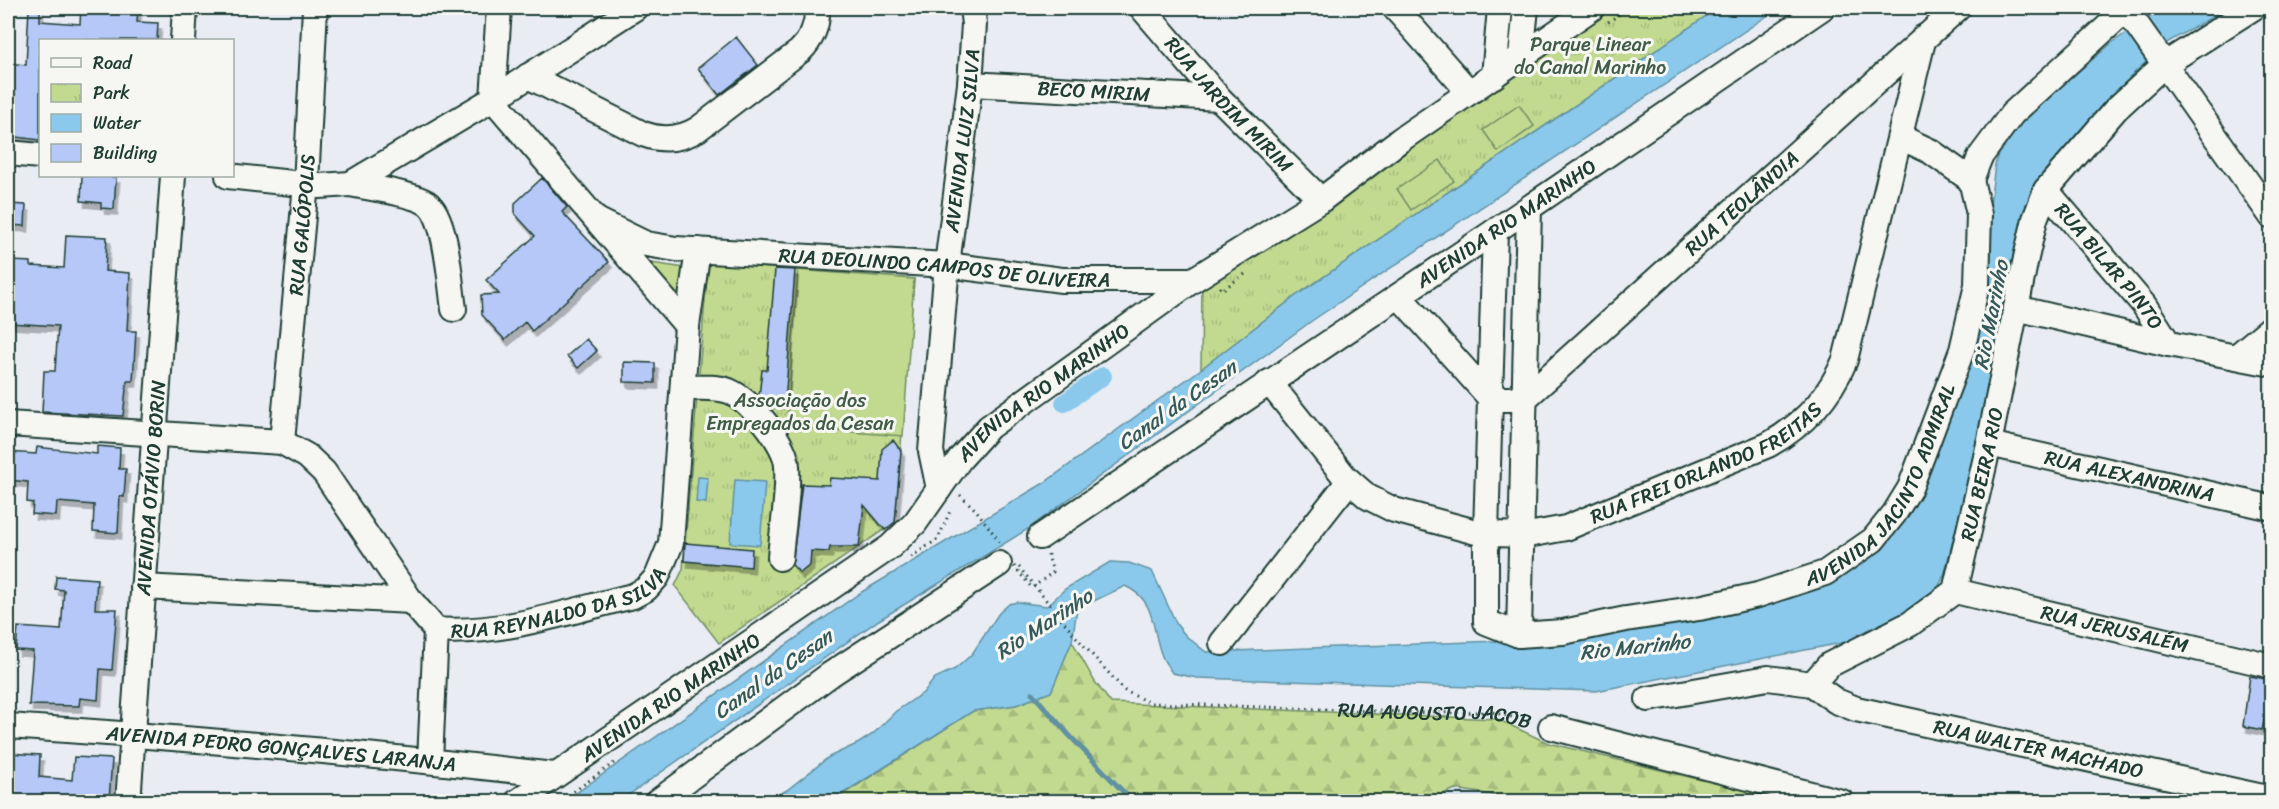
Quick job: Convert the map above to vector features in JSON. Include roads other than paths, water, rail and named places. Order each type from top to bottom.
[{"type":"street","points":[[183,39],[185,8]]},
{"type":"street","name":"RUA GALÓPOLIS","points":[[282,442],[306,184],[315,8]]},
{"type":"street","points":[[499,8],[493,99],[687,326]]},
{"type":"street","points":[[350,184],[493,99],[635,8]]},
{"type":"street","points":[[528,76],[643,134],[662,139],[681,137],[698,129],[800,51],[807,44],[815,28],[817,8]]},
{"type":"street","name":"AVENIDA LUIZ SILVA","points":[[939,489],[931,451],[947,265],[970,84],[974,24],[972,8]]},
{"type":"street","name":"RUA JARDIM MIRIM","points":[[1142,8],[1219,98],[1321,200]]},
{"type":"street","points":[[1395,8],[1469,92]]},
{"type":"street","points":[[1494,76],[1500,8]]},
{"type":"street","points":[[1521,57],[1526,8]]},
{"type":"street","name":"AVENIDA RIO MARINHO","points":[[517,801],[890,547],[915,523],[966,452],[988,427],[1193,280],[1321,200],[1400,140],[1592,8]]},
{"type":"street","name":"AVENIDA RIO MARINHO","points":[[1042,541],[1269,381],[1399,296],[1822,8]]},
{"type":"street","name":"RUA TEOLÂNDIA","points":[[1524,399],[1958,8]]},
{"type":"street","name":"RUA BEIRA RIO","points":[[1955,591],[1989,444],[2033,229],[2046,190],[2116,109],[2163,60],[2253,8]]},
{"type":"street","points":[[1900,137],[1930,151],[1971,180],[1980,157],[2012,114],[2128,11],[2271,217]]},
{"type":"street","name":"RUA FREI ORLANDO FREITAS","points":[[1269,381],[1349,481],[1368,497],[1394,510],[1486,533],[1520,535],[1557,531],[1768,445],[1808,418],[1830,391],[1845,360],[1924,37]]},
{"type":"street","name":"BECO MIRIM","points":[[970,84],[1219,98]]},
{"type":"street","points":[[8,153],[39,156]]},
{"type":"street","name":"AVENIDA OTÁVIO BORIN","points":[[128,801],[172,177]]},
{"type":"street","points":[[234,177],[320,186],[350,184],[418,199],[434,210],[441,225],[454,309]]},
{"type":"street","name":"AVENIDA JACINTO ADMIRAL","points":[[1494,231],[1486,533],[1486,622],[1519,635],[1563,632],[1758,595],[1825,573],[1874,540],[1910,488],[1962,350],[1977,285],[1979,214],[1971,180]]},
{"type":"street","name":"RUA BILAR PINTO","points":[[2046,190],[2144,305],[2169,344]]},
{"type":"street","points":[[1519,635],[1529,208]]},
{"type":"street","name":"RUA DEOLINDO CAMPOS DE OLIVEIRA","points":[[599,221],[646,244],[698,250],[947,265],[1062,280],[1193,280]]},
{"type":"street","name":"RUA REYNALDO DA SILVA","points":[[282,442],[307,456],[324,472],[411,601],[436,630],[463,632],[495,628],[633,596],[646,589],[661,570],[671,543],[687,326],[698,250]]},
{"type":"street","points":[[1399,296],[1491,399],[1524,399]]},
{"type":"street","points":[[2016,308],[2169,344],[2271,364]]},
{"type":"street","points":[[2237,356],[2271,327]]},
{"type":"street","points":[[683,388],[721,389],[739,397],[783,448],[788,465],[780,558]]},
{"type":"street","points":[[8,424],[282,442]]},
{"type":"street","name":"RUA ALEXANDRINA","points":[[1989,444],[2271,508]]},
{"type":"street","points":[[1222,643],[1349,481]]},
{"type":"street","points":[[657,801],[831,674],[1007,561]]},
{"type":"street","points":[[143,587],[411,601]]},
{"type":"street","points":[[1648,699],[1768,678],[1812,684],[1829,665],[1910,624],[1955,591]]},
{"type":"street","name":"RUA JERUSALÉM","points":[[1955,591],[2271,666]]},
{"type":"street","points":[[430,761],[436,630]]},
{"type":"street","name":"RUA WALTER MACHADO","points":[[1812,684],[1836,701],[1856,709],[2271,799]]},
{"type":"street","name":"AVENIDA PEDRO GONÇALVES LARANJA","points":[[8,726],[132,734],[430,761],[554,775]]},
{"type":"street","name":"RUA AUGUSTO JACOB","points":[[1551,727],[1842,801]]},
{"type":"water","name":"Canal da Cesan","points":[[1718,8],[1779,8],[1313,320],[1028,529],[879,620],[620,801],[565,801],[860,593],[1044,483],[1201,369],[1297,295]]},
{"type":"water","name":"Rio Marinho","points":[[2163,8],[2228,8],[2168,42],[2136,71],[2026,204],[2008,331],[1944,575],[1937,590],[1921,610],[1862,639],[1596,691],[1197,678],[1172,673],[1162,656],[1148,607],[1143,599],[1125,586],[1077,609],[1072,641],[1051,692],[1016,705],[973,711],[831,801],[765,802],[787,790],[829,757],[873,734],[896,711],[923,693],[935,678],[955,669],[972,654],[999,613],[1009,604],[1017,602],[1047,606],[1065,589],[1110,562],[1129,563],[1152,571],[1177,625],[1186,636],[1206,652],[1498,641],[1732,614],[1808,589],[1872,553],[1987,265],[1990,204],[1995,165],[2005,138],[2036,108],[2113,42]]},
{"type":"water","points":[[698,477],[708,478],[706,503],[696,502]]},
{"type":"water","points":[[735,480],[765,482],[760,545],[730,543]]},
{"type":"waterway","points":[[1064,403],[1103,376]]},
{"type":"waterway","points":[[1032,693],[1133,802]]},
{"type":"park label","name":"Parque Linear do Canal Marinho","points":[[1590,56]]},
{"type":"park label","name":"Associação dos Empregados da Cesan","points":[[800,412]]}]
